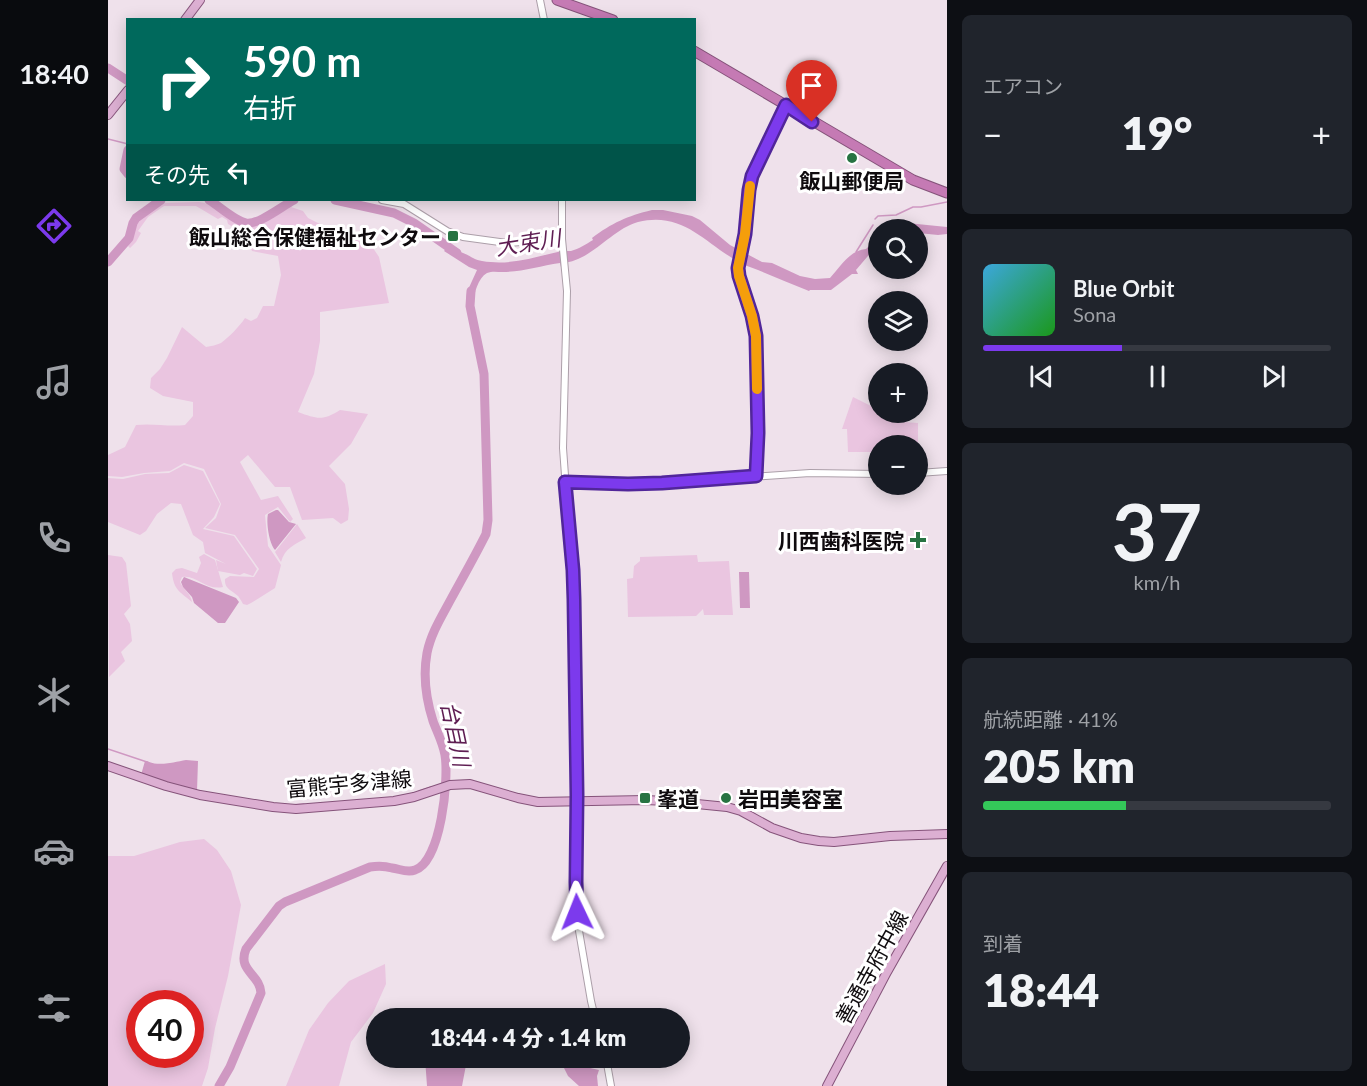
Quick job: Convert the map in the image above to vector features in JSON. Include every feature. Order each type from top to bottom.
[{"type":"highway","points":[[557,0],[607,18]]},
{"type":"highway","points":[[696,52],[913,180],[947,193]]},
{"type":"main road","points":[[186,18],[200,0]]},
{"type":"main road","points":[[108,115],[126,91]]},
{"type":"main road","name":"富熊宇多津線","points":[[108,766],[200,795],[273,807],[296,808],[394,801],[446,786],[470,784],[538,802],[667,801],[727,807],[741,811],[772,828],[801,838],[819,841],[834,842],[890,836],[947,834]]},
{"type":"main road","name":"善通寺府中線","points":[[828,1086],[887,972],[947,866]]},
{"type":"street","points":[[540,0],[544,18]]},
{"type":"street","points":[[756,476],[758,433],[756,336],[738,268],[745,234],[752,176],[786,105]]},
{"type":"street","points":[[388,201],[404,204],[447,231],[463,237],[507,243],[562,239]]},
{"type":"street","points":[[562,201],[566,319],[563,405],[565,482],[574,590],[577,912],[593,1008]]},
{"type":"street","points":[[928,472],[947,471]]},
{"type":"street","points":[[565,482],[628,484],[810,473],[868,474]]},
{"type":"street","points":[[608,1068],[611,1086]]},
{"type":"shaded area","points":[[161,203],[205,203],[242,224],[254,226],[279,209],[291,207],[303,211],[308,218],[322,225],[365,243],[373,248],[379,257],[389,303],[320,312],[320,341],[314,374],[298,412],[320,418],[340,410],[368,414],[351,444],[329,466],[345,484],[349,509],[348,520],[341,524],[333,518],[302,520],[290,487],[275,487],[248,455],[240,462],[261,500],[278,496],[293,519],[290,522],[278,507],[265,515],[268,546],[281,565],[275,588],[247,605],[243,604],[238,596],[227,587],[225,579],[230,576],[254,577],[259,569],[235,535],[205,528],[216,518],[221,504],[204,469],[184,463],[170,471],[122,477],[108,476],[108,455],[125,447],[136,425],[185,425],[193,416],[193,402],[163,396],[150,388],[151,378],[167,358],[182,327],[206,347],[221,343],[245,318],[251,321],[257,318],[263,306],[274,306],[281,275],[278,256],[252,251],[247,235],[228,224],[227,220],[222,217],[218,219],[196,206],[164,206],[148,217],[138,231],[141,233],[136,242],[130,248],[128,246],[136,224]]},
{"type":"shaded area","points":[[652,210],[692,216],[730,245],[762,262],[772,263],[800,276],[815,279],[830,278],[850,256],[868,247],[868,256],[856,270],[858,274],[852,274],[831,290],[809,291],[739,262],[680,224],[654,220],[628,226],[583,257],[562,263],[562,268],[560,263],[517,271],[487,273],[479,282],[473,303],[466,303],[467,292],[477,270],[444,251],[450,244],[460,252],[482,261],[522,260],[580,248],[613,224]]},
{"type":"shaded area","points":[[928,225],[947,227],[947,234],[928,234]]},
{"type":"shaded area","points":[[853,397],[868,404],[868,423],[918,423],[918,435],[868,435],[868,452],[848,452],[847,429],[842,429]]},
{"type":"shaded area","points":[[184,465],[203,471],[220,504],[214,517],[203,529],[234,536],[257,569],[253,576],[218,571],[216,560],[226,564],[205,553],[203,542],[193,535],[181,504],[171,503],[157,514],[146,531],[140,535],[108,522],[108,478],[123,479],[145,474],[169,473]]},
{"type":"shaded area","points":[[276,510],[289,522],[296,524],[275,550],[270,538],[267,518],[268,514]]},
{"type":"shaded area","points":[[297,524],[306,538],[288,550],[281,562],[275,552]]},
{"type":"shaded area","points":[[204,554],[215,560],[223,587],[211,587],[192,578],[182,577],[180,582],[192,602],[176,587],[172,573],[182,568],[197,573],[201,563],[199,557]]},
{"type":"shaded area","points":[[108,555],[122,557],[126,563],[131,606],[124,614],[130,624],[132,641],[121,652],[125,661],[109,677]]},
{"type":"shaded area","points":[[697,555],[698,562],[729,561],[733,615],[704,615],[703,609],[696,616],[628,617],[627,579],[633,578],[634,566],[640,561],[640,557]]},
{"type":"shaded area","points":[[739,572],[749,572],[750,608],[740,608]]},
{"type":"shaded area","points":[[184,577],[236,598],[239,602],[225,623],[218,623],[194,603],[181,582]]},
{"type":"shaded area","points":[[186,760],[198,761],[197,791],[141,775],[145,761],[161,764]]},
{"type":"shaded area","points":[[204,839],[217,850],[231,871],[241,905],[228,976],[202,1086],[108,1086],[108,856],[134,856],[180,842]]},
{"type":"shaded area","points":[[385,964],[386,984],[375,1008],[366,1008],[366,1022],[351,1042],[339,1086],[286,1086],[309,1030],[328,1003],[349,981]]},
{"type":"shaded area","points":[[426,1068],[465,1068],[462,1086],[427,1086]]},
{"type":"shaded area","points":[[564,1068],[599,1070],[598,1086],[579,1086],[568,1076]]},
{"type":"waterway","name":"大束川","points":[[108,68],[126,80]]},
{"type":"waterway","points":[[108,139],[126,144]]},
{"type":"waterway","name":"大束川","points":[[126,160],[124,169],[126,172]]},
{"type":"waterway","points":[[108,262],[129,238],[136,218],[160,201]]},
{"type":"waterway","name":"大束川","points":[[210,201],[246,223],[264,218],[292,201]]},
{"type":"waterway","name":"大束川","points":[[340,201],[394,213],[414,223],[457,253]]},
{"type":"waterway","points":[[875,219],[878,216],[896,215],[913,207],[947,202]]},
{"type":"waterway","points":[[856,252],[868,233]]},
{"type":"waterway","name":"台目川","points":[[219,1086],[230,1067],[261,993],[257,981],[244,962],[246,949],[279,906],[370,867],[415,870],[424,864],[437,836],[444,800],[446,767],[444,751],[427,696],[425,678],[427,653],[437,625],[486,534],[488,520],[484,374],[470,306],[471,291]]},
{"type":"waterway","points":[[108,749],[147,762]]},
{"type":"waterway","name":"台目川","points":[[442,782],[446,780]]},
{"type":"waterway","points":[[419,791],[431,787]]},
{"type":"waterway","points":[[291,805],[304,804]]},
{"type":"slow traffic","points":[[750,186],[745,234],[738,268],[756,336],[757,389]]},
{"type":"place","name":"飯山郵便局","points":[[852,158]]},
{"type":"place","name":"飯山総合保健福祉センター","points":[[453,236]]},
{"type":"place","name":"川西歯科医院","points":[[918,540]]},
{"type":"place","name":"峯道","points":[[645,798]]},
{"type":"place","name":"岩田美容室","points":[[726,798]]},
{"type":"route","points":[[577,912],[574,599],[565,482],[662,483],[756,476],[758,433],[756,336],[738,268],[745,234],[749,190],[752,176],[786,105],[812,122]]}]
